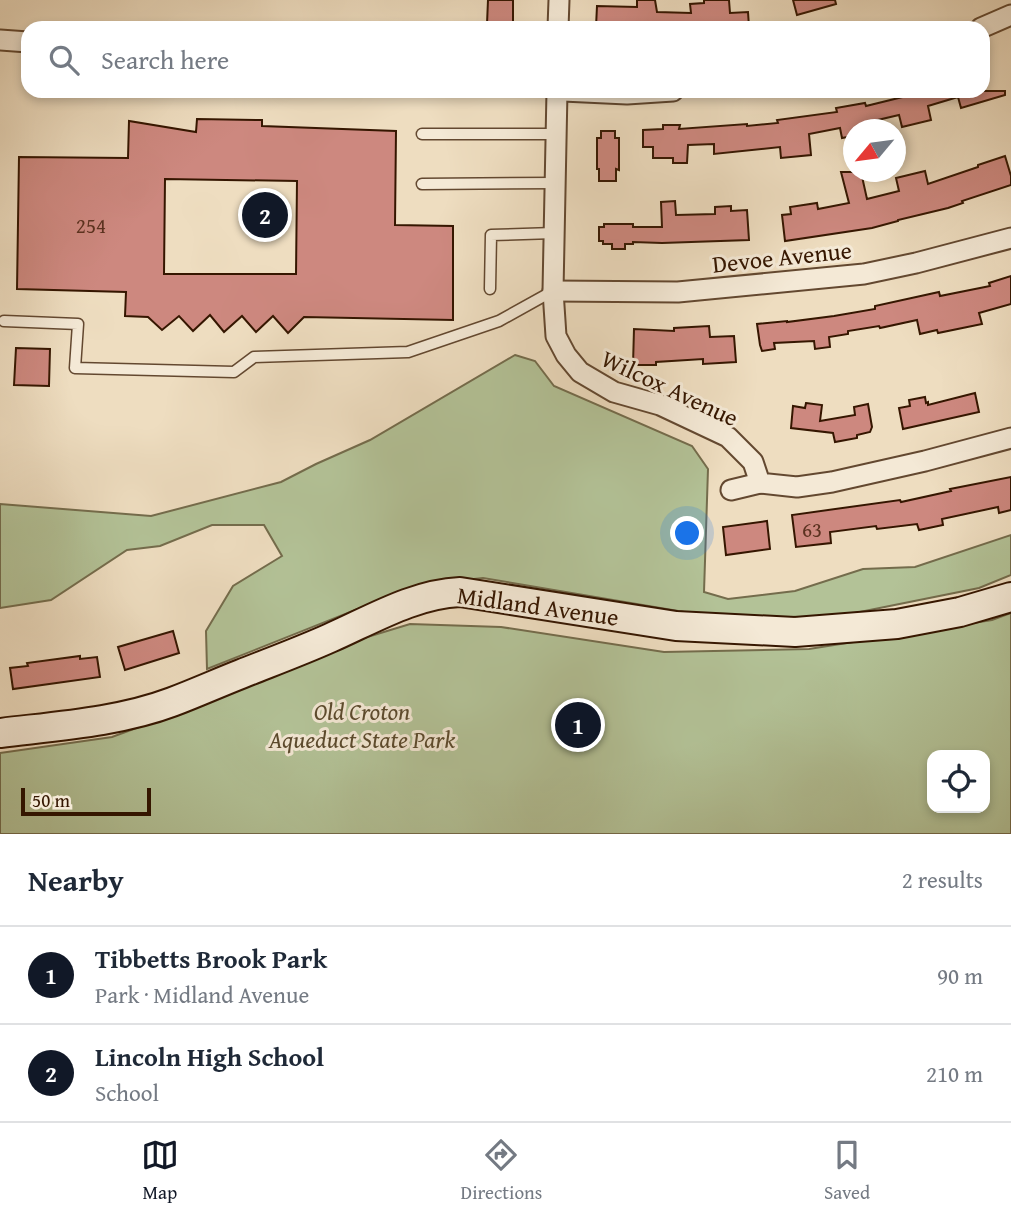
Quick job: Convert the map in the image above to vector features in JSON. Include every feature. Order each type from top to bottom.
[{"type":"street","points":[[558,21],[559,0]]},
{"type":"street","points":[[990,24],[1011,15]]},
{"type":"street","points":[[0,40],[21,42]]},
{"type":"street","name":"Wilcox Avenue","points":[[557,98],[553,291],[556,336],[566,355],[580,372],[614,392],[660,405],[728,437],[752,462],[760,483]]},
{"type":"street","name":"Devoe Avenue","points":[[553,291],[678,292],[864,274],[1011,238]]},
{"type":"street","points":[[732,490],[760,483],[797,486],[832,482],[1011,438]]},
{"type":"street","name":"Midland Avenue","points":[[0,733],[140,712],[172,702],[330,638],[385,612],[446,593],[460,592],[676,626],[795,632],[897,624],[960,612],[1011,597]]},
{"type":"lane","points":[[422,134],[556,134]]},
{"type":"lane","points":[[422,184],[555,183]]},
{"type":"lane","points":[[491,289],[491,235],[554,233]]},
{"type":"lane","points":[[4,321],[78,324],[75,369],[234,372],[254,357],[408,352],[499,321],[553,291]]},
{"type":"green space","points":[[515,355],[535,361],[554,386],[692,446],[708,469],[704,592],[728,599],[795,591],[863,569],[915,567],[1011,535],[1011,575],[979,588],[820,620],[696,614],[483,578],[418,585],[207,669],[206,631],[233,586],[282,556],[264,525],[212,525],[160,546],[127,550],[51,600],[0,608],[0,504],[151,516],[281,482],[370,440]]},
{"type":"green space","name":"Old Croton Aqueduct State Park","points":[[1011,613],[1011,834],[0,834],[0,753],[112,737],[351,642],[410,624],[501,627],[664,652],[809,649],[992,620]]},
{"type":"building","points":[[488,0],[513,0],[513,21],[487,21]]},
{"type":"building","points":[[637,0],[655,0],[657,12],[691,13],[690,4],[704,3],[704,0],[729,0],[730,13],[748,12],[749,21],[596,21],[597,6],[637,7]]},
{"type":"building","points":[[793,0],[835,0],[836,4],[797,15]]},
{"type":"building","points":[[990,91],[1005,91],[1005,95],[961,108],[958,98],[990,98]]},
{"type":"building","points":[[899,98],[955,98],[928,106],[931,120],[906,126],[906,119],[900,119],[899,115],[882,119],[843,119],[843,138],[840,128],[809,134],[811,155],[781,158],[780,147],[714,154],[714,144],[688,145],[687,163],[673,163],[673,158],[653,158],[653,147],[643,147],[643,130],[663,129],[663,125],[680,125],[679,129],[778,123],[777,120],[837,112],[836,108],[865,103],[866,106]]},
{"type":"building","points":[[197,119],[262,120],[262,126],[396,131],[395,225],[453,226],[453,320],[304,317],[288,333],[273,316],[256,332],[242,316],[224,332],[210,315],[193,331],[179,316],[162,330],[148,317],[125,316],[126,292],[17,289],[19,157],[128,158],[129,121],[196,132]],"holes":[[[165,179],[297,181],[296,274],[164,274]]]},
{"type":"building","points":[[601,131],[615,131],[615,138],[619,138],[619,170],[616,169],[616,181],[599,181],[597,138],[601,138]]},
{"type":"building","points":[[1005,156],[1011,185],[948,208],[872,228],[785,241],[782,215],[791,214],[790,207],[817,203],[818,209],[849,203],[844,182],[863,182],[867,199],[899,191],[897,182],[906,182],[906,176],[925,171],[928,184]]},
{"type":"building","points":[[675,201],[676,215],[715,214],[715,207],[731,206],[731,211],[747,210],[749,240],[633,242],[625,244],[625,249],[612,249],[612,244],[599,241],[599,227],[604,227],[604,224],[662,227],[661,202]]},
{"type":"building","points":[[1011,276],[1011,304],[979,313],[982,324],[920,334],[917,320],[848,331],[848,334],[829,337],[830,347],[815,349],[814,341],[774,343],[775,349],[762,351],[760,345],[757,324],[875,309],[875,306],[939,292],[940,296],[990,286],[989,283]]},
{"type":"building","points":[[709,326],[710,337],[734,336],[736,362],[703,364],[703,359],[633,365],[634,329],[674,331],[674,328]]},
{"type":"building","points":[[16,348],[50,349],[49,386],[14,385]]},
{"type":"building","points":[[975,393],[979,412],[903,429],[899,408],[910,406],[909,400],[925,397],[928,405]]},
{"type":"building","points":[[806,403],[822,405],[820,421],[855,415],[854,407],[868,404],[872,427],[870,432],[857,435],[857,438],[835,442],[833,433],[791,428],[793,406],[805,408]]},
{"type":"building","points":[[1011,477],[1011,510],[999,513],[998,507],[942,519],[943,525],[919,530],[917,524],[830,532],[831,543],[796,547],[792,515],[900,500],[901,502]]},
{"type":"building","points":[[767,521],[770,549],[726,555],[723,527]]},
{"type":"building","points":[[173,631],[179,653],[125,670],[118,647]]},
{"type":"building","points":[[80,656],[80,659],[97,657],[100,677],[13,689],[10,668]]},
{"type":"place","name":"Lincoln High School","points":[[265,215]]},
{"type":"place","name":"Tibbetts Brook Park","points":[[578,725]]}]
